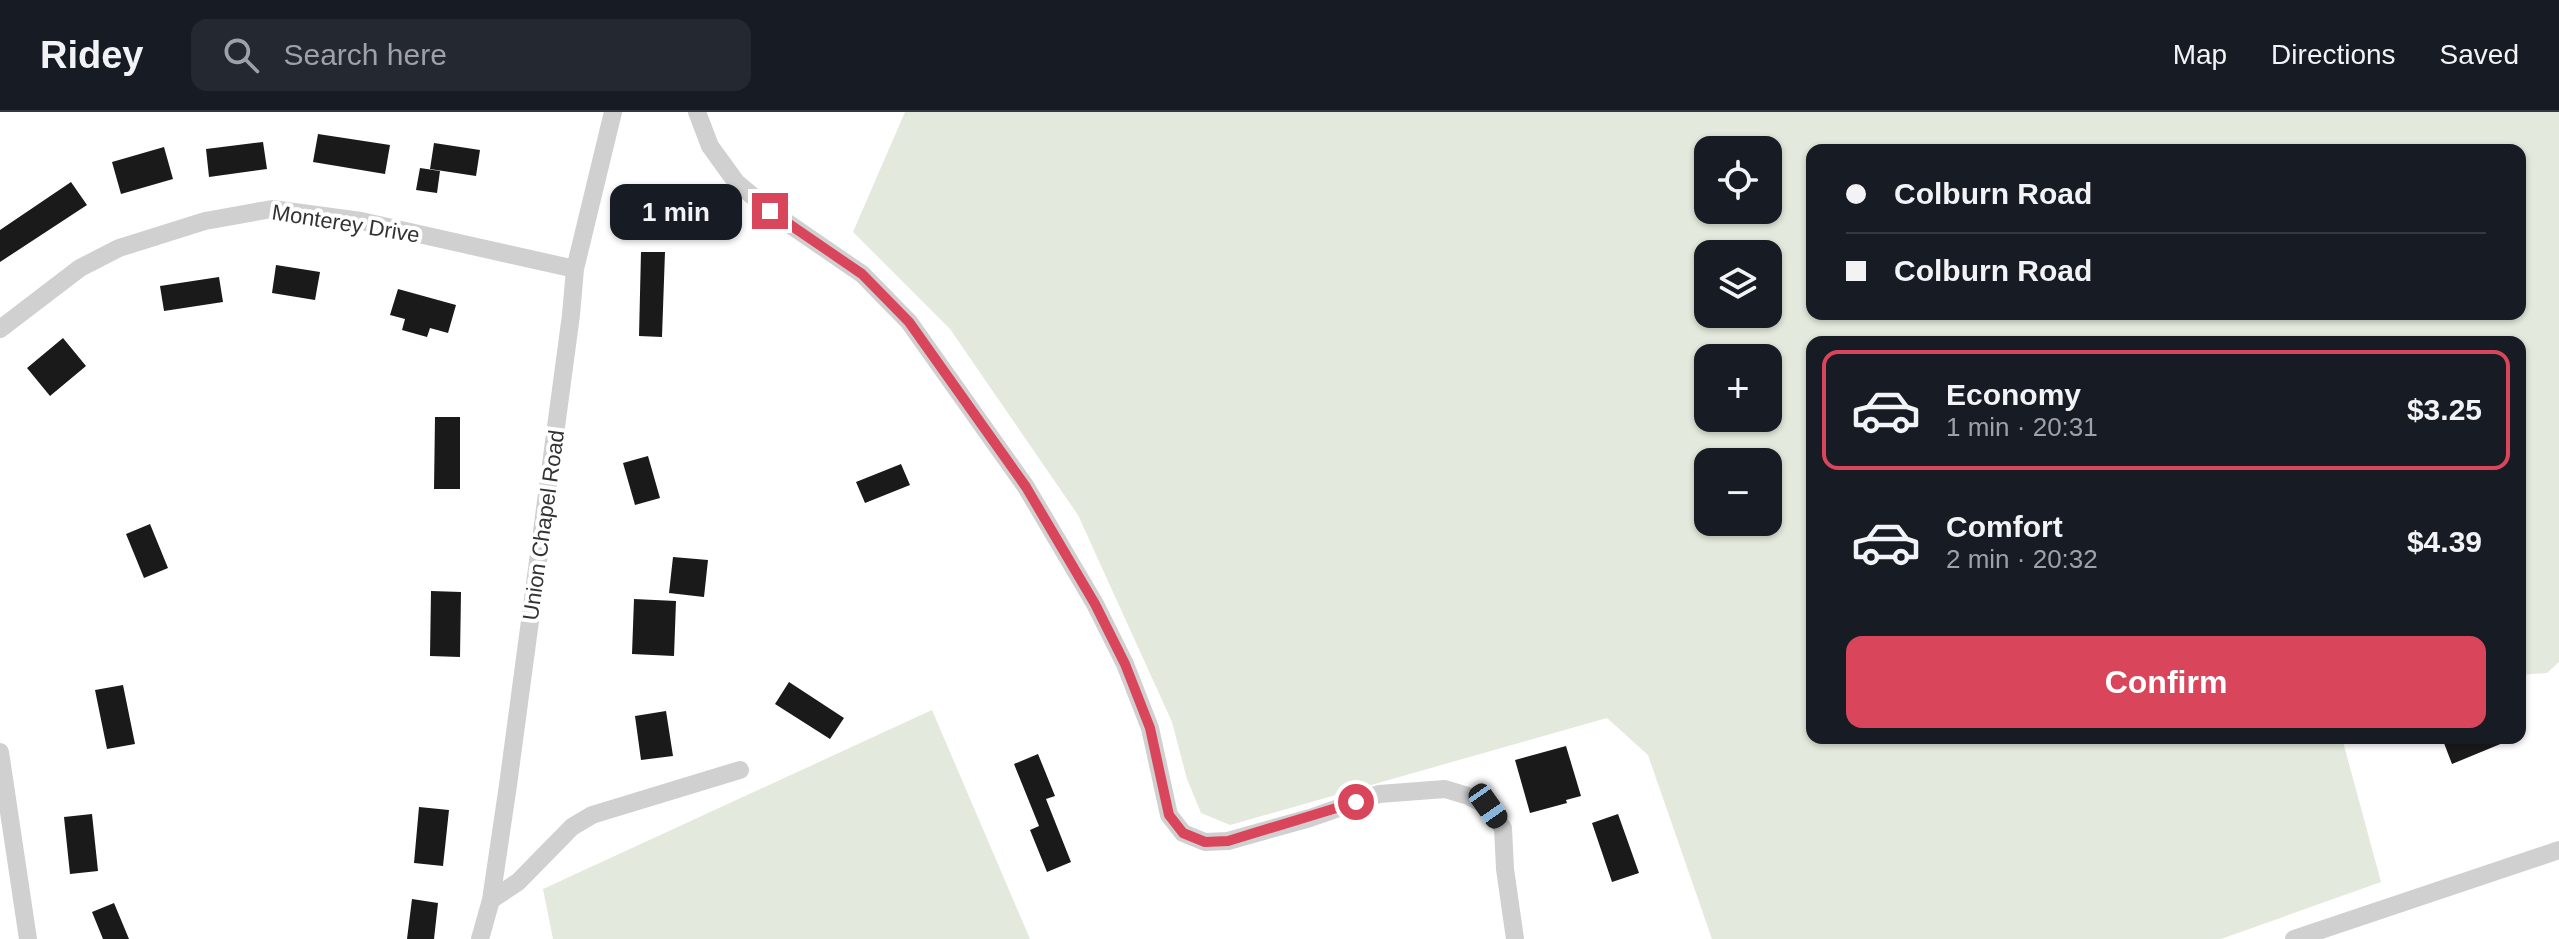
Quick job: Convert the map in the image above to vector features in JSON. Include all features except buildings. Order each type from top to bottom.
[{"type":"street","name":"Union Chapel Road","points":[[480,939],[491,900],[575,269],[613,112]]},
{"type":"street","points":[[697,112],[710,146],[736,182],[770,211],[862,274],[909,322],[1026,487],[1089,592],[1125,664],[1150,728],[1169,815],[1183,833],[1205,842],[1228,841],[1310,818],[1379,794],[1445,789],[1468,796],[1488,806],[1503,828],[1505,869],[1515,939]]},
{"type":"street","name":"Monterey Drive","points":[[0,329],[80,268],[119,248],[205,221],[272,209],[361,221],[575,269]]},
{"type":"street","points":[[0,752],[28,939]]},
{"type":"street","points":[[491,900],[518,882],[572,827],[592,815],[740,770]]},
{"type":"street","points":[[2294,939],[2559,850]]},
{"type":"shaded area","points":[[905,112],[2559,112],[2559,662],[2547,673],[2526,675],[2526,336],[1806,336],[1806,744],[2344,744],[2381,882],[2221,939],[1712,939],[1648,755],[1607,718],[1230,825],[1201,813],[1187,779],[1172,722],[1078,515],[950,329],[853,232]]},
{"type":"shaded area","points":[[932,710],[1030,939],[553,939],[543,889]]},
{"type":"route","points":[[770,211],[862,274],[909,322],[1026,487],[1062,544],[1125,664],[1150,728],[1169,815],[1183,833],[1205,842],[1228,841],[1356,802]]}]
